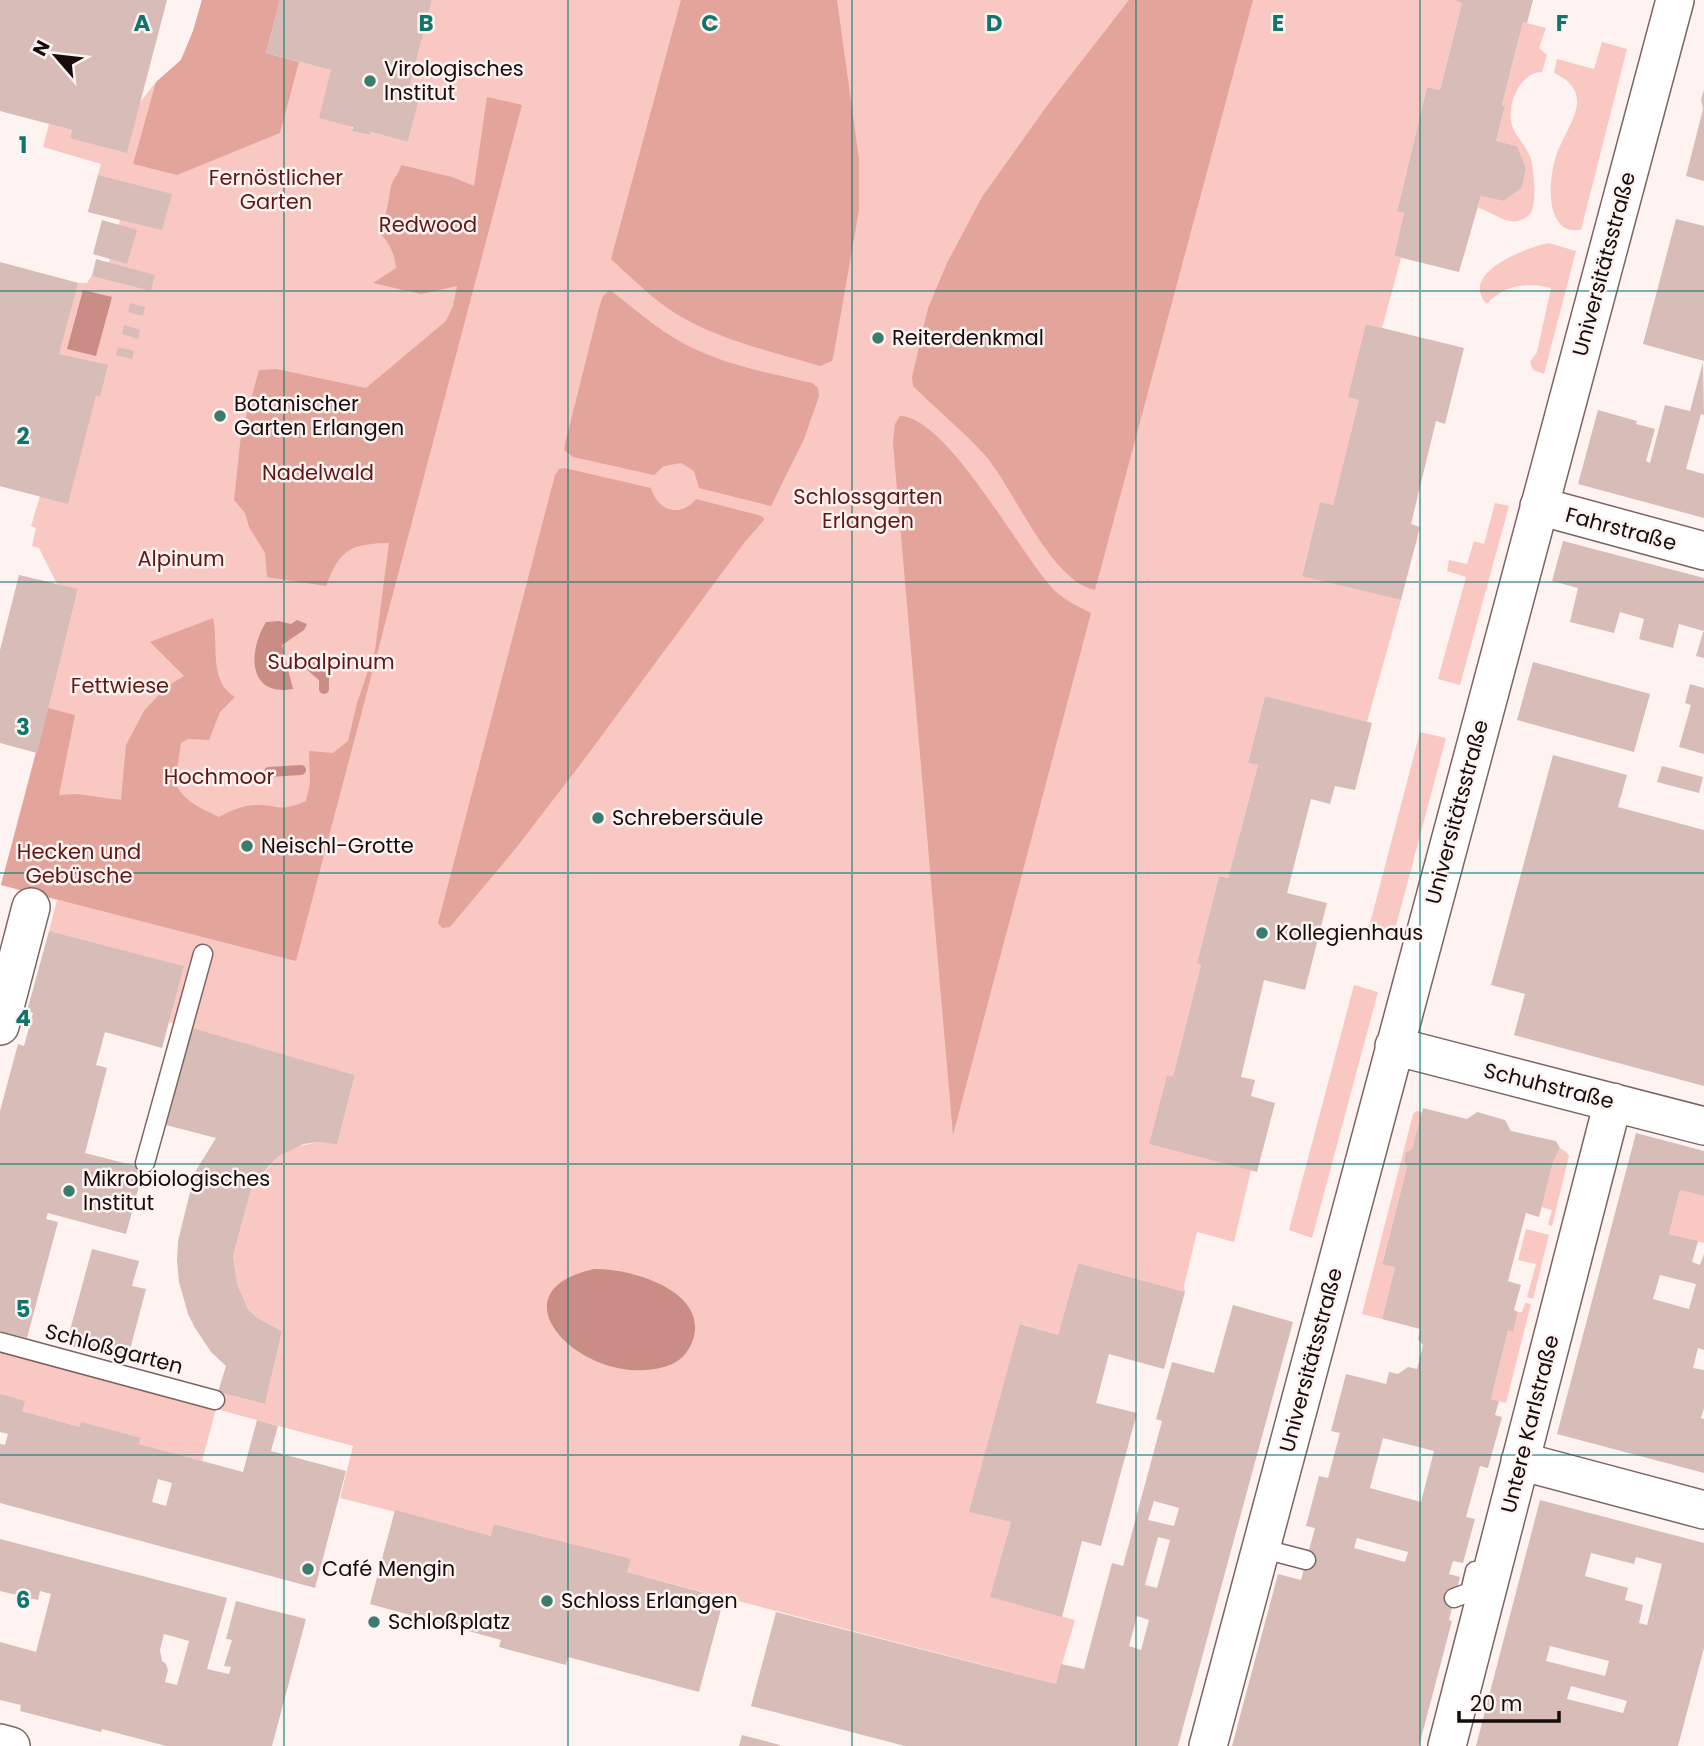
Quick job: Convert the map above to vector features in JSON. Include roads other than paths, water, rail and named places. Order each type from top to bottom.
[{"type":"street","name":"Universitätsstraße","points":[[1208,1746],[1675,0]]},
{"type":"street","name":"Fahrstraße","points":[[1539,506],[1704,551]]},
{"type":"street","points":[[0,1026],[32,907]]},
{"type":"street","name":"Schuhstraße","points":[[1394,1046],[1704,1126]]},
{"type":"street","name":"Untere Karlstraße","points":[[1447,1746],[1613,1102]]},
{"type":"street","points":[[1520,1461],[1704,1510]]},
{"type":"street","points":[[0,1743],[11,1746]]},
{"type":"lane","points":[[145,1163],[203,954]]},
{"type":"lane","name":"Schloßgarten","points":[[0,1342],[215,1400]]},
{"type":"lane","points":[[1454,1598],[1470,1592],[1501,1473],[1520,1461]]},
{"type":"lane","points":[[1260,1548],[1306,1560]]},
{"type":"waterway","points":[[307,663],[324,678],[324,689]]},
{"type":"waterway","points":[[269,772],[301,770]]},
{"type":"place","name":"Virologisches Institut","points":[[370,81]]},
{"type":"place","name":"Reiterdenkmal","points":[[878,338]]},
{"type":"place","name":"Botanischer Garten Erlangen","points":[[220,416]]},
{"type":"place","name":"Schrebersäule","points":[[598,818]]},
{"type":"place","name":"Neischl-Grotte","points":[[247,846]]},
{"type":"place","name":"Kollegienhaus","points":[[1262,933]]},
{"type":"place","name":"Mikrobiologisches Institut","points":[[69,1191]]},
{"type":"place","name":"Café Mengin","points":[[308,1569]]},
{"type":"place","name":"Schloss Erlangen","points":[[547,1601]]},
{"type":"place","name":"Schloßplatz","points":[[374,1622]]},
{"type":"park label","name":"Fernöstlicher Garten","points":[[276,190]]},
{"type":"park label","name":"Redwood","points":[[428,225]]},
{"type":"park label","name":"Nadelwald","points":[[318,473]]},
{"type":"park label","name":"Schlossgarten Erlangen","points":[[868,509]]},
{"type":"park label","name":"Alpinum","points":[[181,559]]},
{"type":"park label","name":"Subalpinum","points":[[331,662]]},
{"type":"park label","name":"Fettwiese","points":[[120,686]]},
{"type":"park label","name":"Hochmoor","points":[[219,777]]},
{"type":"park label","name":"Hecken und Gebüsche","points":[[79,864]]}]
